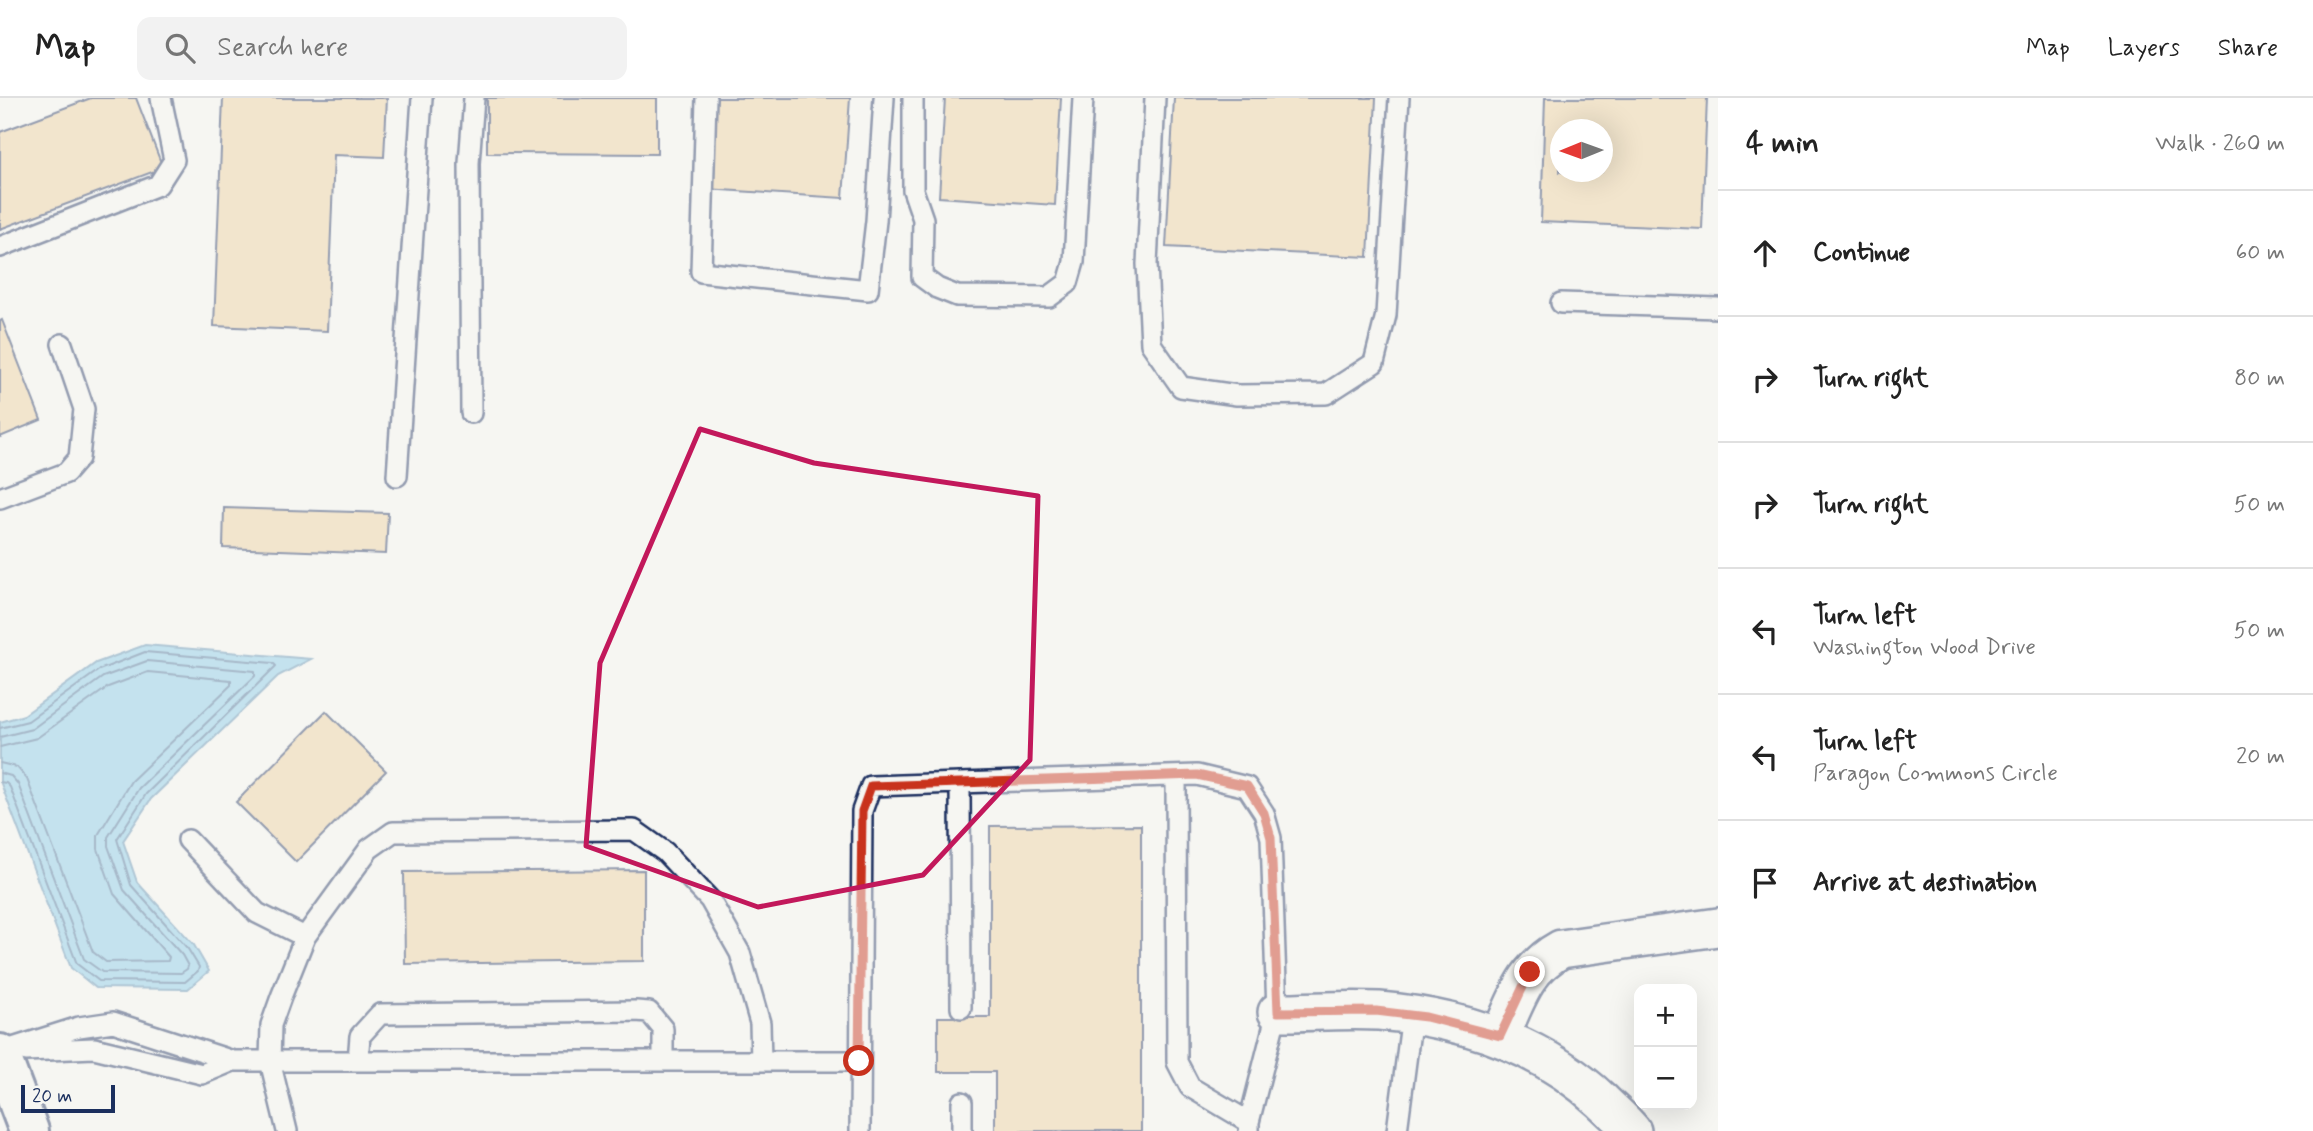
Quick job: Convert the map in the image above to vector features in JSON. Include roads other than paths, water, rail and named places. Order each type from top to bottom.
[{"type":"street","points":[[1500,1036],[1530,972],[1544,958],[1561,949],[1718,927]]},
{"type":"street","points":[[1278,1012],[1376,1011],[1412,1015],[1500,1036],[1545,1058],[1582,1082],[1632,1131]]},
{"type":"street","points":[[1,1061],[29,1131]]},
{"type":"lane","points":[[0,247],[158,185],[174,160],[161,98]]},
{"type":"lane","points":[[397,475],[422,98]]},
{"type":"lane","points":[[471,413],[469,163],[474,98]]},
{"type":"lane","points":[[706,98],[701,272],[868,290],[876,221],[884,98]]},
{"type":"lane","points":[[913,98],[912,190],[923,219],[922,277],[937,288],[957,296],[1049,297],[1068,283],[1074,262],[1083,98]]},
{"type":"lane","points":[[1155,98],[1147,264],[1151,344],[1181,387],[1237,395],[1326,394],[1374,363],[1386,315],[1399,98]]},
{"type":"lane","points":[[1561,303],[1718,308]]},
{"type":"lane","points":[[0,498],[66,473],[79,458],[84,409],[62,344]]},
{"type":"lane","points":[[860,1131],[862,811],[871,786],[1197,775],[1247,786],[1264,813],[1271,838],[1278,1012],[1249,1126],[1190,1087],[1177,1062],[1176,776]]},
{"type":"lane","points":[[960,783],[961,1008]]},
{"type":"lane","points":[[287,1131],[270,1060],[271,1026],[305,937],[369,849],[393,832],[634,830],[665,852],[710,900],[740,953],[760,1023],[761,1061]]},
{"type":"lane","points":[[188,840],[257,913],[305,937]]},
{"type":"lane","points":[[358,1061],[360,1036],[380,1014],[636,1012],[649,1012],[663,1029],[663,1061]]},
{"type":"lane","points":[[1397,1131],[1412,1015]]},
{"type":"lane","points":[[1,1061],[79,1027],[113,1022],[233,1061],[859,1061]]},
{"type":"lane","points":[[1,1061],[94,1048],[202,1074],[233,1061]]},
{"type":"lane","points":[[962,1102],[962,1131]]},
{"type":"water","points":[[145,645],[311,659],[278,676],[151,799],[123,841],[137,882],[194,945],[209,971],[188,989],[96,988],[71,968],[0,781],[0,722],[24,715],[96,663]]}]
